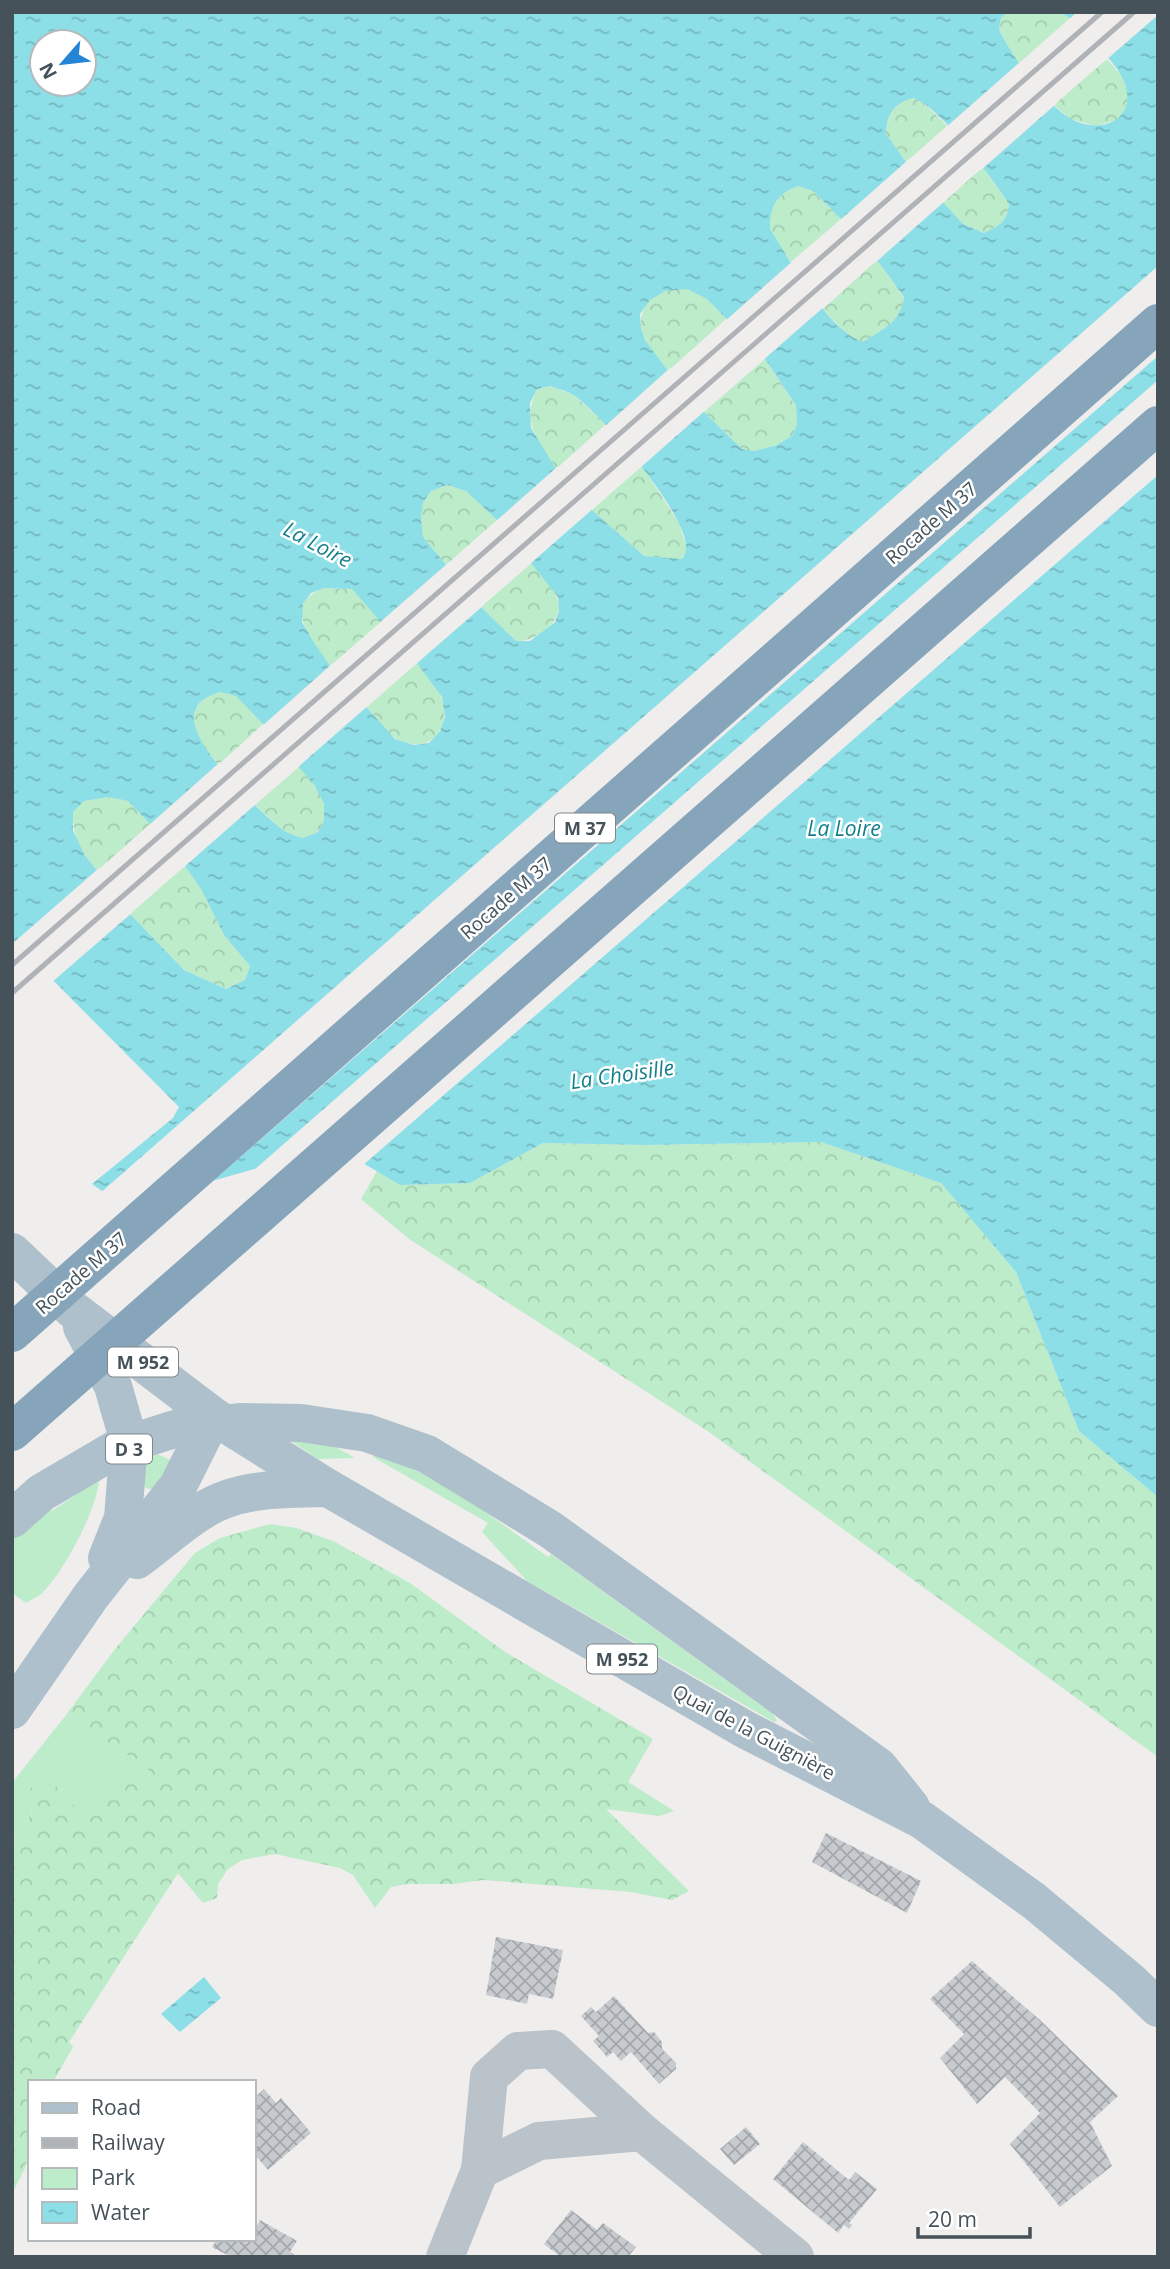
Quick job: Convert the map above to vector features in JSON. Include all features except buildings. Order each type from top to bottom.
[{"type":"highway","name":"Rocade M 37","points":[[12,1334],[1158,323]]},
{"type":"highway","points":[[12,1432],[1158,425]]},
{"type":"main road","points":[[12,1252],[72,1309]]},
{"type":"main road","name":"M 952","points":[[72,1309],[213,1416],[328,1488]]},
{"type":"main road","name":"D 3","points":[[72,1309],[113,1386],[129,1442],[123,1518],[91,1596]]},
{"type":"main road","name":"D 3","points":[[12,1710],[91,1596],[178,1486],[213,1416]]},
{"type":"main road","points":[[12,1519],[41,1493],[121,1447],[178,1428],[242,1422],[301,1423],[368,1433],[427,1454],[551,1530],[879,1767],[922,1820]]},
{"type":"main road","name":"D 3","points":[[91,1596],[203,1510],[231,1498],[265,1490],[328,1488]]},
{"type":"main road","name":"Quai de la Guignière","points":[[328,1488],[746,1730],[922,1820],[1034,1901],[1129,1980],[1158,2008]]},
{"type":"street","points":[[446,2257],[480,2171],[489,2077],[518,2051],[552,2049],[642,2132],[795,2257]]},
{"type":"street","points":[[480,2171],[539,2141],[642,2132]]},
{"type":"green space","points":[[1007,12],[1059,12],[1070,18],[1018,64],[999,30],[1001,18]]},
{"type":"green space","points":[[1107,59],[1122,76],[1129,97],[1127,109],[1117,120],[1096,126],[1070,119],[1054,105]]},
{"type":"green space","points":[[913,98],[922,101],[947,126],[906,162],[886,134],[892,111],[900,103]]},
{"type":"green space","points":[[983,167],[1009,204],[1007,215],[1002,222],[984,233],[963,224],[943,203]]},
{"type":"green space","points":[[798,186],[813,191],[841,219],[791,262],[771,233],[768,221],[775,202]]},
{"type":"green space","points":[[877,260],[904,298],[895,319],[863,343],[850,338],[823,309]]},
{"type":"green space","points":[[687,289],[707,299],[726,319],[668,371],[647,343],[642,332],[641,317],[647,304],[658,294]]},
{"type":"green space","points":[[765,359],[796,407],[797,424],[792,436],[777,445],[755,451],[742,449],[704,412]]},
{"type":"green space","points":[[550,386],[574,395],[606,424],[556,469],[538,440],[531,421],[532,401],[537,389]]},
{"type":"green space","points":[[642,466],[679,523],[687,549],[682,560],[644,556],[592,510]]},
{"type":"green space","points":[[447,485],[466,491],[497,520],[446,565],[423,537],[421,518],[423,503],[431,491]]},
{"type":"green space","points":[[533,562],[556,595],[558,612],[554,620],[539,634],[516,641],[481,607]]},
{"type":"green space","points":[[325,588],[352,589],[382,621],[330,666],[309,634],[302,613],[304,603],[311,595]]},
{"type":"green space","points":[[417,663],[438,690],[444,710],[440,730],[435,737],[418,744],[397,739],[367,707]]},
{"type":"green space","points":[[220,692],[237,696],[263,724],[218,765],[198,734],[194,715],[206,698]]},
{"type":"green space","points":[[300,766],[321,797],[325,815],[318,831],[303,838],[286,833],[255,805]]},
{"type":"green space","points":[[108,797],[128,801],[150,824],[97,871],[79,843],[74,829],[73,812],[84,801]]},
{"type":"green space","points":[[185,866],[201,889],[224,935],[250,966],[245,980],[226,989],[184,970],[130,914]]},
{"type":"green space","points":[[821,1142],[941,1183],[1016,1272],[1079,1431],[1158,1497],[1158,1757],[709,1432],[409,1239],[361,1199],[377,1171],[400,1185],[470,1183],[543,1143],[644,1145]]},
{"type":"green space","points":[[285,1437],[327,1442],[355,1458],[318,1459]]},
{"type":"green space","points":[[141,1446],[172,1461],[155,1489],[143,1486]]},
{"type":"green space","points":[[376,1452],[448,1485],[548,1557],[551,1554],[773,1714],[777,1721],[774,1722],[527,1581],[482,1532],[488,1523],[373,1457]]},
{"type":"green space","points":[[99,1479],[93,1506],[70,1554],[44,1591],[26,1603],[12,1593],[12,1540],[49,1506],[52,1511]]},
{"type":"green space","points":[[270,1524],[296,1528],[333,1541],[410,1583],[505,1652],[653,1739],[628,1782],[674,1811],[659,1816],[606,1809],[689,1891],[672,1900],[631,1892],[484,1880],[452,1884],[407,1884],[391,1887],[375,1908],[353,1875],[340,1868],[275,1854],[242,1860],[228,1869],[218,1884],[217,1898],[203,1903],[178,1873],[69,2042],[73,2047],[54,2080],[28,2080],[28,2159],[12,2194],[12,1845],[32,1811],[24,1802],[32,1786],[43,1790],[54,1784],[87,1819],[115,1789],[139,1783],[149,1769],[66,1715],[115,1649],[195,1553],[220,1538]]},
{"type":"green space","points":[[66,1715],[150,1769],[139,1783],[104,1799],[87,1819],[54,1785],[32,1810],[23,1830],[12,1845],[12,1783]]},
{"type":"water","name":"La Loire","points":[[12,12],[1007,12],[1001,18],[999,30],[1012,53],[1048,100],[1068,117],[1080,123],[1104,125],[1122,114],[1126,105],[1127,93],[1123,79],[1099,48],[1070,18],[1059,12],[1158,12],[1158,1497],[1079,1431],[1016,1272],[941,1183],[821,1142],[644,1145],[543,1143],[470,1183],[400,1185],[346,1153],[279,1162],[124,1206],[92,1184],[173,1118],[179,1107],[12,939]],"holes":[[[913,98],[937,114],[951,128],[1009,204],[1007,215],[998,225],[984,233],[963,224],[906,162],[886,134],[892,111],[900,103]],[[798,186],[813,191],[841,219],[877,260],[904,297],[895,319],[863,342],[850,335],[823,310],[770,229],[771,214],[776,202]],[[687,289],[707,299],[765,359],[796,406],[797,424],[792,436],[777,445],[755,451],[742,449],[704,412],[668,371],[645,340],[640,314],[650,300],[665,291]],[[550,386],[575,396],[623,444],[660,491],[674,514],[683,533],[686,549],[682,559],[644,556],[592,510],[556,469],[531,428],[530,403],[537,389]],[[447,485],[466,491],[497,520],[558,597],[559,611],[555,622],[530,641],[516,641],[481,607],[423,537],[423,503],[431,491]],[[325,588],[352,589],[417,663],[442,697],[445,717],[440,731],[429,743],[414,745],[395,739],[330,666],[302,622],[303,604],[311,593]],[[220,692],[236,696],[315,786],[324,804],[324,821],[318,832],[303,838],[283,830],[242,793],[212,757],[194,724],[195,711],[202,701]],[[108,797],[128,801],[185,866],[201,889],[224,935],[250,966],[245,980],[226,989],[184,970],[130,914],[84,854],[73,830],[73,812],[84,801]]]},
{"type":"water","points":[[204,1977],[221,1998],[180,2032],[161,2014]]},
{"type":"pier","points":[[1077,12],[1158,12],[1158,15],[1105,61],[1067,21]]},
{"type":"pier","points":[[1020,62],[1057,103],[981,170],[945,128]]},
{"type":"pier","points":[[909,159],[946,200],[875,263],[839,221]]},
{"type":"pier","points":[[794,260],[825,306],[762,361],[724,322]]},
{"type":"pier","points":[[1158,266],[1158,356],[205,1188],[133,1220],[99,1194]]},
{"type":"pier","points":[[670,368],[707,409],[640,468],[604,427]]},
{"type":"pier","points":[[1158,380],[1158,475],[362,1166],[346,1157],[279,1166],[247,1176]]},
{"type":"pier","points":[[558,466],[595,507],[530,564],[495,522]]},
{"type":"pier","points":[[448,563],[484,605],[415,665],[379,623]]},
{"type":"pier","points":[[333,663],[370,704],[297,768],[261,727]]},
{"type":"pier","points":[[220,762],[257,803],[183,868],[148,826]]},
{"type":"pier","points":[[99,868],[133,912],[51,983],[12,944]]},
{"type":"railway","points":[[12,965],[1102,12]]},
{"type":"railway","points":[[12,993],[1134,12]]},
{"type":"water label","name":"La Choisille","points":[[622,1074]]}]
